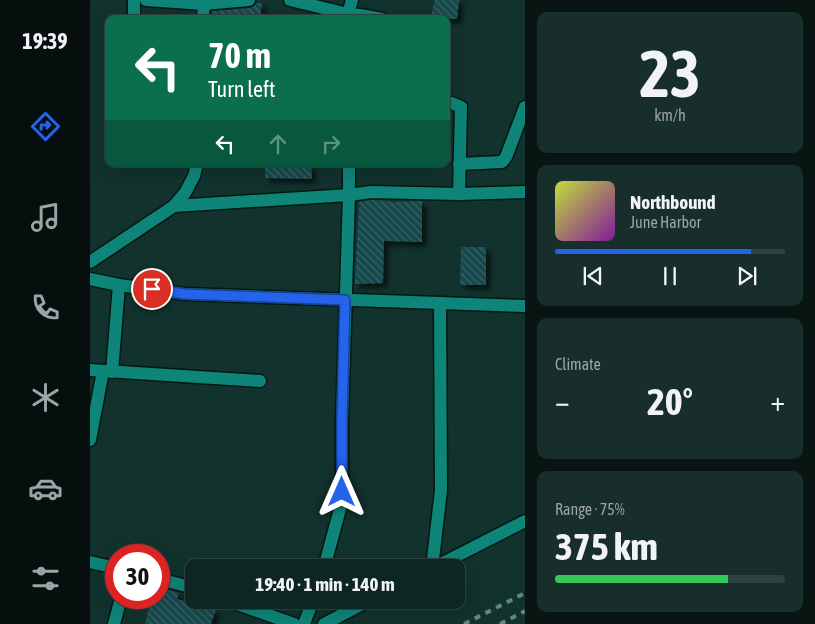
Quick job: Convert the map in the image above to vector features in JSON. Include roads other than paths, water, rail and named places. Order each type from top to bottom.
[{"type":"street","points":[[134,0],[134,15]]},
{"type":"street","points":[[146,0],[204,2],[249,0]]},
{"type":"street","points":[[290,0],[348,14],[360,15]]},
{"type":"street","points":[[348,14],[352,0]]},
{"type":"street","points":[[204,2],[204,15]]},
{"type":"street","points":[[450,103],[461,107],[462,112],[459,194]]},
{"type":"street","points":[[459,164],[502,162],[506,157],[525,107]]},
{"type":"street","points":[[90,262],[174,206],[185,193],[194,176],[196,167]]},
{"type":"street","points":[[326,559],[340,509],[342,492],[342,420],[349,167]]},
{"type":"street","points":[[174,206],[372,192],[459,194],[525,192]]},
{"type":"street","points":[[90,279],[185,294],[525,306]]},
{"type":"street","points":[[90,440],[91,424],[119,285]]},
{"type":"street","points":[[433,559],[441,490],[440,303]]},
{"type":"street","points":[[102,371],[260,381]]},
{"type":"street","points":[[450,559],[525,521]]},
{"type":"street","points":[[90,562],[105,565]]},
{"type":"street","points":[[170,582],[185,586]]},
{"type":"street","points":[[114,624],[118,609]]},
{"type":"street","points":[[252,609],[294,624]]},
{"type":"street","points":[[304,624],[310,609]]},
{"type":"street","points":[[324,624],[353,609]]},
{"type":"railway","points":[[464,624],[525,593]]},
{"type":"railway","points":[[500,624],[525,611]]}]
